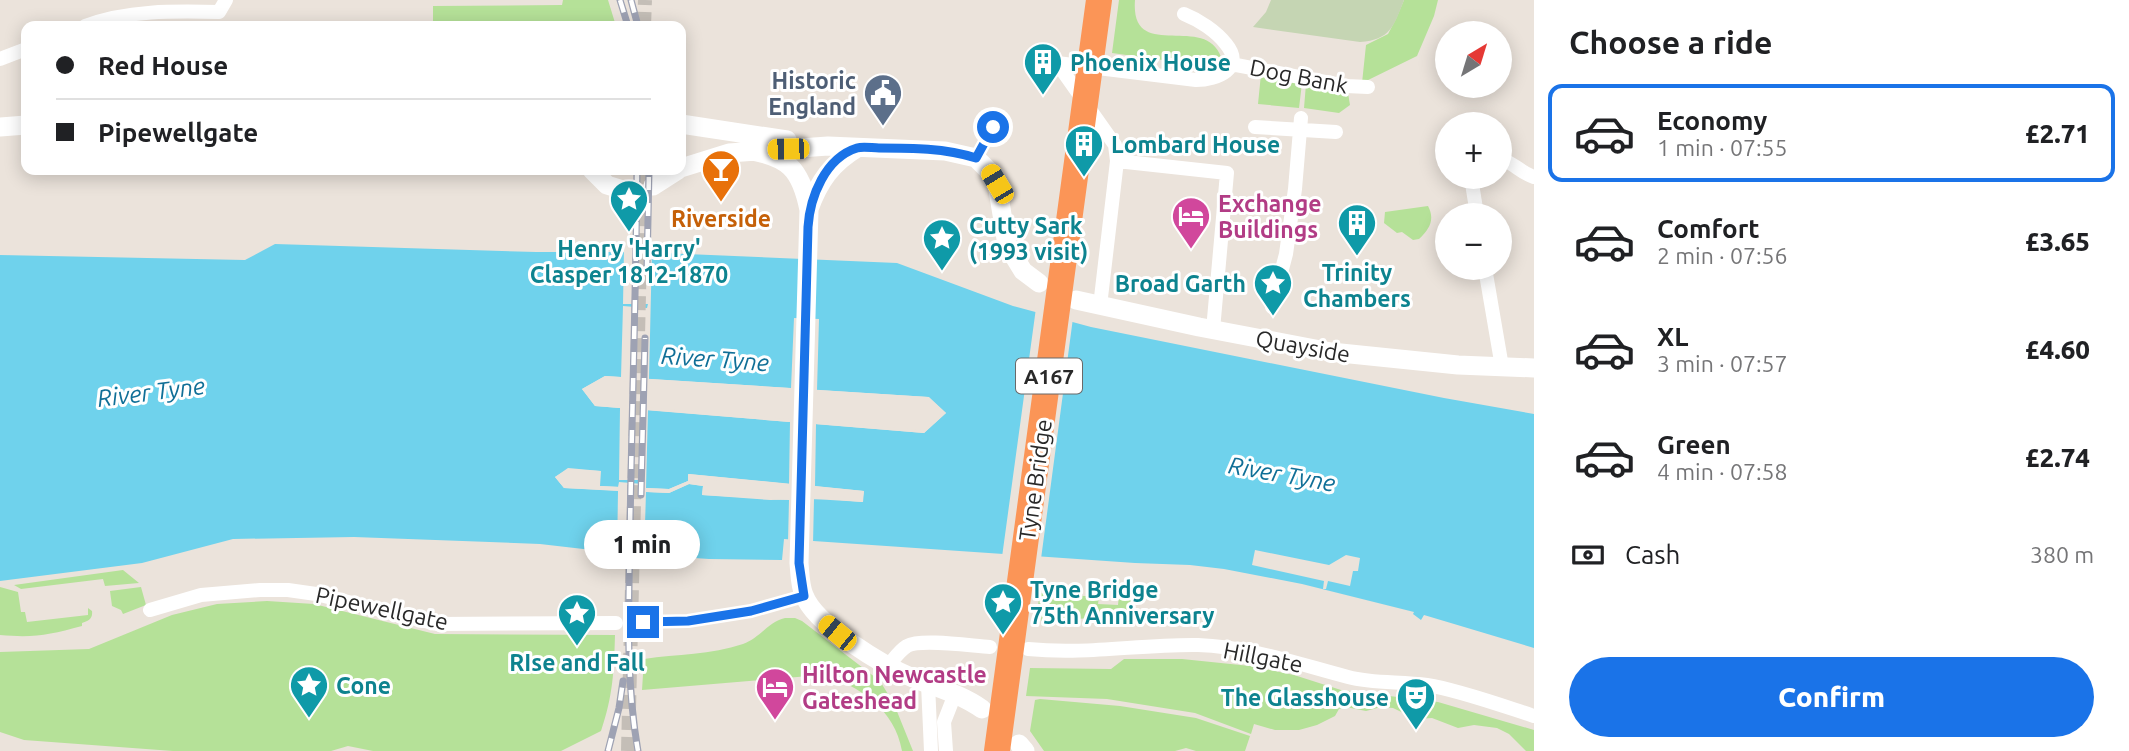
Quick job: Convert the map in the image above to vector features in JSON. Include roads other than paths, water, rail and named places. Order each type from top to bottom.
[{"type":"highway","name":"Tyne Bridge","points":[[1014,749],[1099,0]]},
{"type":"main road","points":[[0,127],[21,125]]},
{"type":"main road","points":[[686,125],[828,146],[944,151],[976,158],[997,184],[1007,246],[1023,271],[1039,283]]},
{"type":"main road","points":[[686,167],[746,150],[828,146]]},
{"type":"main road","points":[[828,146],[811,166],[806,190],[809,218],[800,547],[800,579],[804,596],[815,615],[837,633],[888,666],[955,694],[982,709]]},
{"type":"main road","points":[[809,218],[814,195],[826,173],[835,162],[857,148]]},
{"type":"main road","points":[[746,150],[769,155],[788,164],[806,190]]},
{"type":"main road","points":[[597,175],[607,185],[625,191]]},
{"type":"main road","points":[[653,186],[670,175]]},
{"type":"main road","name":"Quayside","points":[[1076,300],[1213,330],[1362,356],[1534,368]]},
{"type":"street","points":[[103,21],[121,16],[170,11],[219,12],[226,0]]},
{"type":"street","points":[[1100,306],[1117,161],[1115,145],[1057,63],[1204,80],[1221,76],[1231,64],[1231,53],[1225,43],[1196,19],[1184,14]]},
{"type":"street","points":[[0,59],[21,51]]},
{"type":"street","name":"Dog Bank","points":[[1231,64],[1346,86],[1368,87]]},
{"type":"street","points":[[1255,127],[1300,124],[1336,132]]},
{"type":"street","points":[[1272,307],[1286,254],[1300,124]]},
{"type":"street","points":[[976,158],[993,127]]},
{"type":"street","points":[[1117,161],[1227,173],[1213,330]]},
{"type":"street","points":[[1512,164],[1534,177]]},
{"type":"street","points":[[1487,280],[1502,367]]},
{"type":"street","name":"Pipewellgate","points":[[150,610],[201,595],[288,590],[327,596],[437,624],[616,623]]},
{"type":"street","points":[[643,622],[688,621],[751,611],[804,596]]},
{"type":"street","points":[[888,666],[901,650],[912,643],[990,647]]},
{"type":"street","name":"Hillgate","points":[[1028,649],[1061,652],[1198,645],[1233,649],[1277,656],[1349,677],[1427,685],[1534,716]]},
{"type":"street","points":[[928,684],[930,751]]},
{"type":"street","points":[[946,751],[944,722],[955,694]]},
{"type":"water","name":"River Tyne","points":[[275,244],[536,252],[640,252],[897,263],[1013,306],[1091,327],[1534,414],[1534,648],[1424,615],[1421,620],[1414,612],[1302,584],[1224,569],[784,539],[782,560],[709,559],[622,553],[591,555],[592,550],[540,544],[354,537],[233,539],[142,563],[0,581],[0,255],[245,260]],"holes":[[[605,376],[928,397],[946,413],[924,433],[595,406],[582,389]],[[568,469],[600,471],[600,486],[669,489],[688,481],[689,474],[864,491],[862,502],[702,495],[703,486],[689,484],[669,493],[564,488],[555,477]]]},
{"type":"tunnel","points":[[644,21],[645,0]]},
{"type":"tunnel","points":[[628,751],[642,175]]},
{"type":"tunnel","points":[[626,191],[653,186]]},
{"type":"railway","points":[[620,0],[626,21]]},
{"type":"railway","points":[[631,0],[637,21]]},
{"type":"railway","points":[[637,175],[629,667],[638,751]]},
{"type":"railway","points":[[647,268],[649,175]]},
{"type":"railway","points":[[641,495],[645,338]]},
{"type":"railway","points":[[608,751],[623,681]]},
{"type":"place","name":"Phoenix House","points":[[1043,96]]},
{"type":"place","name":"Historic England","points":[[883,127]]},
{"type":"place","name":"Lombard House","points":[[1084,178]]},
{"type":"place","name":"Riverside","points":[[721,203]]},
{"type":"place","name":"Henry 'Harry' Clasper 1812-1870","points":[[629,233]]},
{"type":"place","name":"Exchange Buildings","points":[[1191,250]]},
{"type":"place","name":"Trinity Chambers","points":[[1357,257]]},
{"type":"place","name":"Cutty Sark (1993 visit)","points":[[942,272]]},
{"type":"place","name":"Broad Garth","points":[[1273,317]]},
{"type":"place","name":"Tyne Bridge 75th Anniversary","points":[[1003,636]]},
{"type":"place","name":"RIse and Fall","points":[[577,647]]},
{"type":"place","name":"Cone","points":[[309,719]]},
{"type":"place","name":"Hilton Newcastle Gateshead","points":[[775,721]]},
{"type":"place","name":"The Glasshouse","points":[[1416,731]]}]
